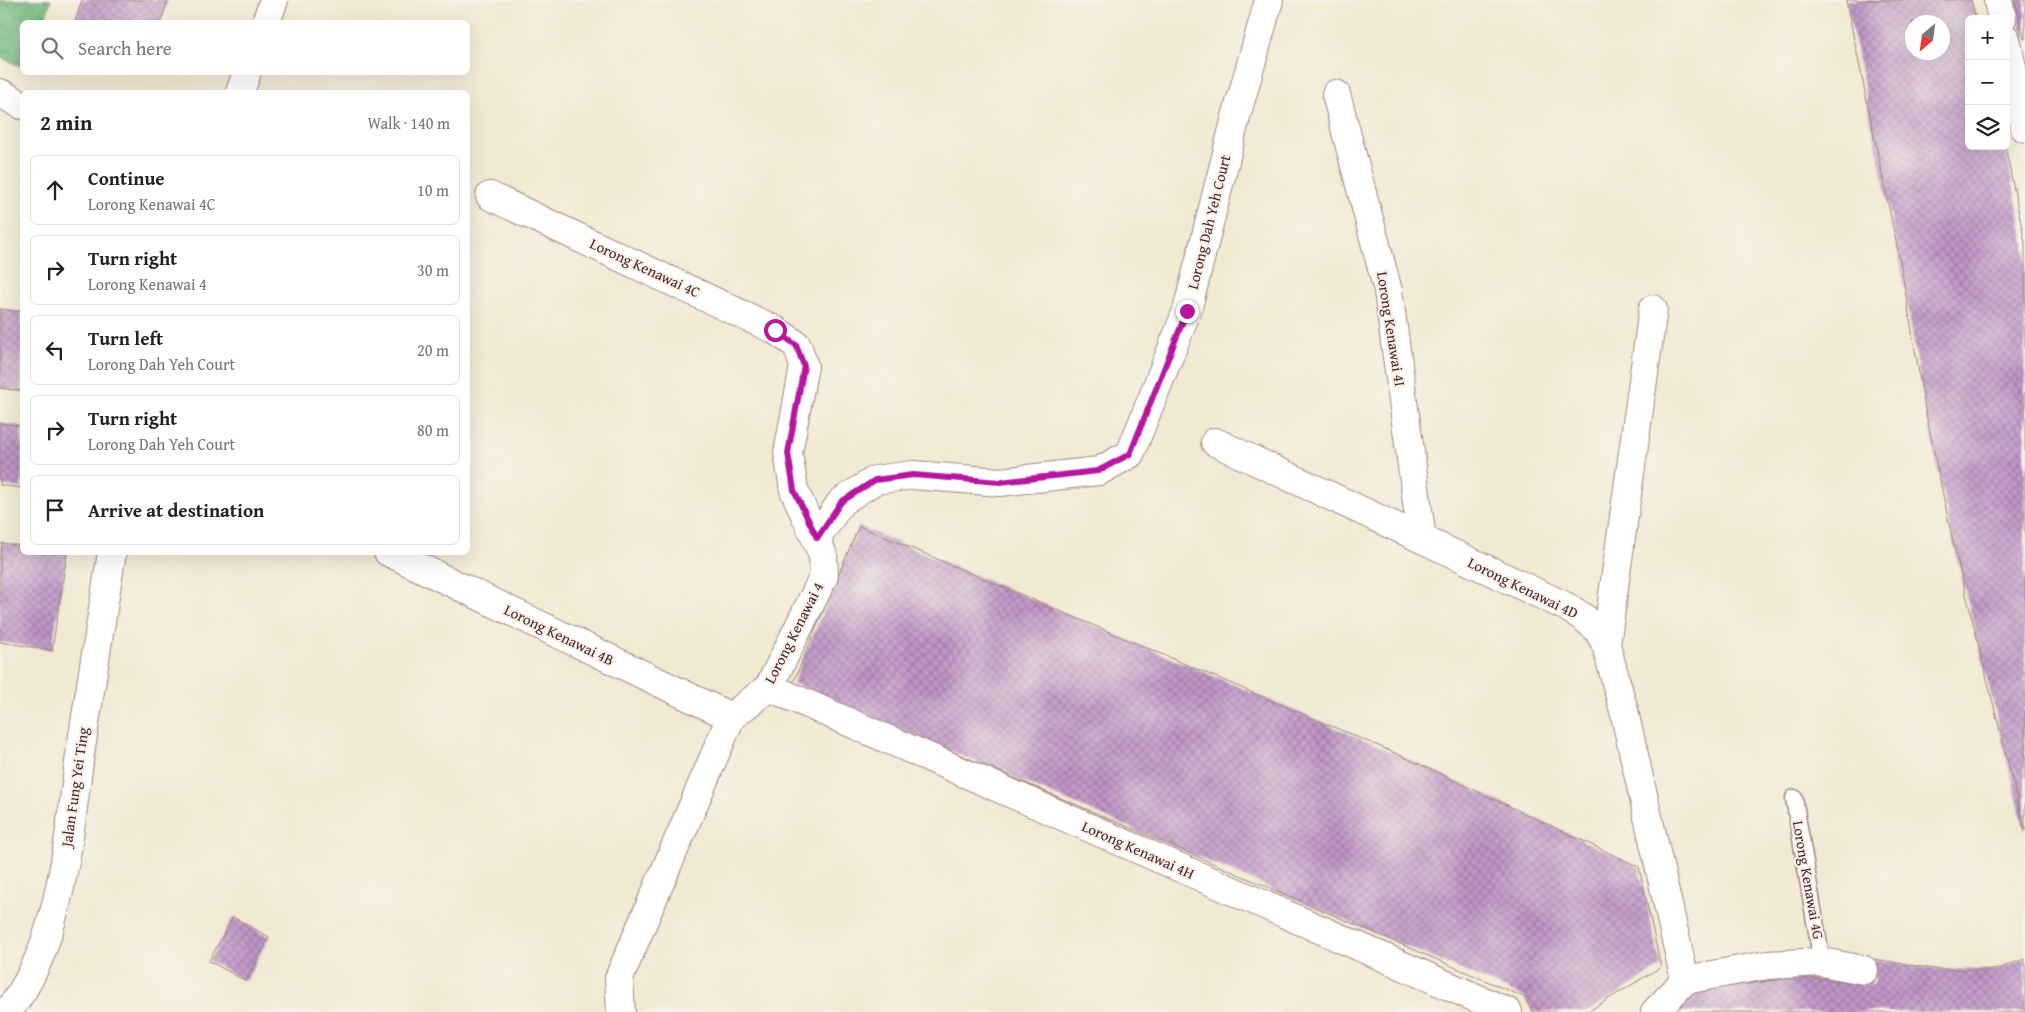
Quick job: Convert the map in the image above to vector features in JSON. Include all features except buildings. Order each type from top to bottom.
[{"type":"street","points":[[267,20],[274,0]]},
{"type":"street","name":"Lorong Dah Yeh Court","points":[[817,538],[841,502],[875,480],[913,475],[1000,482],[1098,471],[1130,454],[1187,311],[1236,117],[1269,0]]},
{"type":"street","points":[[1998,0],[2001,15]]},
{"type":"street","points":[[2010,58],[2025,128]]},
{"type":"street","points":[[241,90],[246,75]]},
{"type":"street","points":[[0,93],[20,104]]},
{"type":"street","name":"Lorong Kenawai 4I","points":[[1336,94],[1388,292],[1422,539]]},
{"type":"street","name":"Lorong Kenawai 4C","points":[[490,196],[775,330],[796,345]]},
{"type":"street","points":[[1606,645],[1653,309]]},
{"type":"street","name":"Lorong Kenawai 4","points":[[621,1012],[618,978],[731,717],[769,687],[824,576],[823,555],[794,490],[788,453],[804,366],[796,345]]},
{"type":"street","name":"Lorong Kenawai 4D","points":[[1215,442],[1565,606],[1583,617],[1598,630],[1606,645],[1624,711],[1685,980]]},
{"type":"street","name":"Jalan Fung Yei Ting","points":[[7,1012],[29,978],[43,946],[59,897],[97,638],[111,555]]},
{"type":"street","name":"Lorong Kenawai 4B","points":[[394,555],[731,717]]},
{"type":"street","name":"Lorong Kenawai 4H","points":[[769,687],[1508,1012]]},
{"type":"street","points":[[1655,1012],[1685,980],[1767,965],[1822,962],[1864,970]]},
{"type":"lane","name":"Lorong Kenawai 4G","points":[[1794,798],[1822,962]]},
{"type":"green space","points":[[0,0],[51,0],[45,20],[20,20],[20,66],[0,57]]},
{"type":"route","points":[[775,330],[796,345],[804,366],[788,453],[794,490],[817,538],[841,502],[875,480],[913,475],[1000,482],[1098,471],[1130,454],[1187,311]]}]
